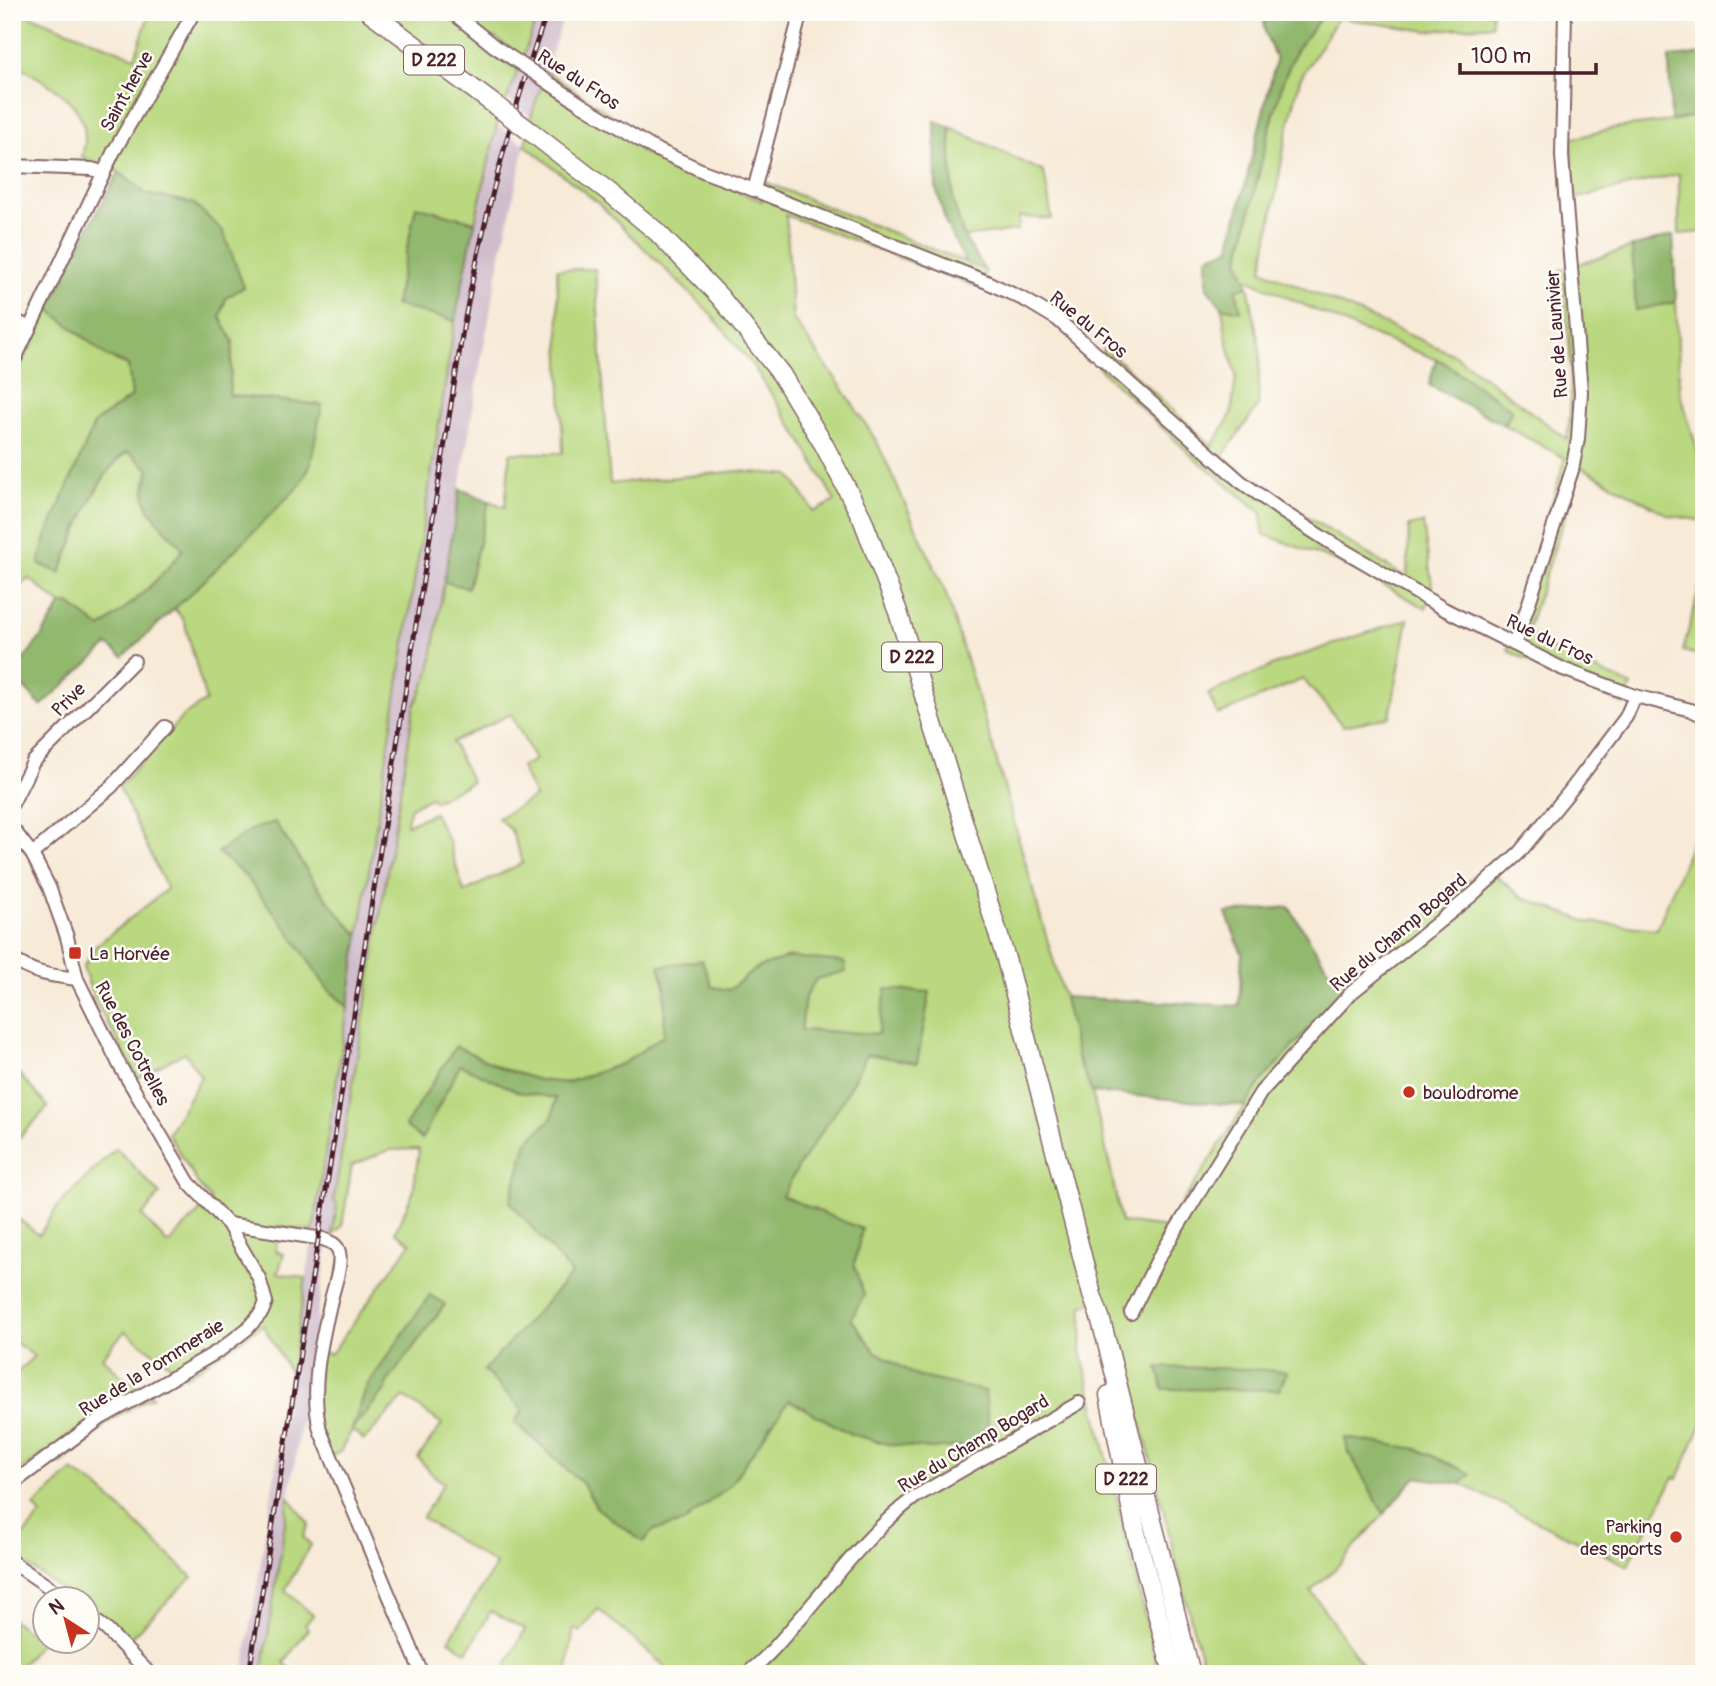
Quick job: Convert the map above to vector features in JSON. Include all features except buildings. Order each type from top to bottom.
[{"type":"highway","name":"D 222","points":[[370,12],[531,132],[657,232],[720,297],[781,374],[824,446],[862,518],[898,612],[1006,959],[1191,1674]]},
{"type":"highway","name":"D 222","points":[[1092,1296],[1095,1326],[1136,1533],[1170,1669]]},
{"type":"highway","points":[[1172,1595],[1198,1674]]},
{"type":"street","name":"Saint herve","points":[[12,365],[113,153],[194,12]]},
{"type":"street","name":"Rue du Fros","points":[[452,12],[494,46],[582,105],[653,148],[705,172],[1027,300],[1057,319],[1240,481],[1283,512],[1444,609],[1563,668],[1635,696],[1691,710],[1704,716]]},
{"type":"street","points":[[754,190],[801,12]]},
{"type":"street","name":"Rue de Launivier","points":[[1514,644],[1572,470],[1578,439],[1581,392],[1562,156],[1565,12]]},
{"type":"street","points":[[12,166],[92,169],[104,173]]},
{"type":"street","points":[[12,319],[30,328]]},
{"type":"street","name":"Prive","points":[[12,804],[33,762],[134,661]]},
{"type":"street","name":"Rue du Champ Bogard","points":[[1131,1313],[1158,1259],[1261,1092],[1351,993],[1472,895],[1519,853],[1626,717],[1635,696]]},
{"type":"street","points":[[32,854],[111,787],[165,727]]},
{"type":"street","name":"Rue des Cotrelles","points":[[12,828],[32,854],[49,887],[67,937],[77,979],[120,1066],[189,1183],[229,1224]]},
{"type":"street","points":[[12,959],[43,975],[77,979]]},
{"type":"street","points":[[229,1224],[323,1239],[335,1245],[339,1252],[316,1378],[318,1421],[422,1674]]},
{"type":"street","name":"Rue de la Pommeraie","points":[[12,1484],[101,1418],[220,1350],[247,1329],[262,1312],[266,1301],[259,1278],[229,1224]]},
{"type":"street","name":"Rue du Champ Bogard","points":[[746,1674],[775,1647],[872,1534],[892,1515],[915,1497],[1079,1403]]},
{"type":"street","points":[[12,1562],[44,1584]]},
{"type":"street","points":[[102,1626],[150,1674]]},
{"type":"shaded area","points":[[539,12],[565,12],[546,71],[523,57]]},
{"type":"shaded area","points":[[518,70],[541,86],[531,117],[508,99]]},
{"type":"shaded area","points":[[497,125],[525,145],[479,372],[430,672],[414,707],[334,1199],[337,1206],[332,1236],[313,1232],[457,309]]},
{"type":"shaded area","points":[[312,1242],[328,1246],[262,1674],[243,1674]]},
{"type":"green space","points":[[12,12],[21,12],[135,57],[150,12],[539,12],[523,57],[494,37],[491,52],[518,70],[497,125],[475,222],[416,207],[395,304],[455,321],[359,935],[325,896],[275,822],[218,852],[245,876],[288,930],[327,988],[348,1007],[313,1232],[278,1226],[276,1251],[284,1254],[278,1273],[306,1278],[291,1374],[263,1325],[186,1377],[125,1331],[102,1357],[119,1374],[153,1396],[112,1419],[61,1464],[45,1453],[12,1478],[12,1377],[34,1356],[12,1340],[12,1214],[39,1235],[59,1205],[116,1148],[160,1194],[142,1216],[168,1244],[211,1200],[200,1187],[168,1134],[201,1077],[185,1052],[138,1078],[94,999],[83,967],[96,946],[167,889],[119,787],[183,716],[206,701],[184,621],[174,608],[204,581],[321,405],[229,396],[233,341],[220,317],[226,298],[193,203],[146,194],[119,172],[82,157],[84,126],[71,102],[49,84],[12,62]]},
{"type":"green space","points":[[1263,12],[1302,12],[1322,16],[1296,50],[1283,81],[1266,142],[1239,261],[1248,285],[1236,290],[1241,311],[1222,307],[1207,288],[1207,257],[1229,249],[1276,60],[1265,32]]},
{"type":"green space","points":[[1322,12],[1492,12],[1492,25],[1428,31],[1338,18],[1300,79],[1286,137],[1262,270],[1455,355],[1567,439],[1571,397],[1570,354],[1560,270],[1632,247],[1636,310],[1676,302],[1680,392],[1704,473],[1704,521],[1668,515],[1581,467],[1528,628],[1536,642],[1632,686],[1622,704],[1508,651],[1511,630],[1565,458],[1504,425],[1512,410],[1443,362],[1357,329],[1245,278],[1239,261],[1283,81],[1296,50],[1322,16]]},
{"type":"green space","points":[[1704,54],[1704,114],[1671,121],[1669,57]]},
{"type":"green space","points":[[546,71],[638,133],[640,151],[762,201],[765,182],[985,270],[983,289],[786,215],[793,319],[877,442],[945,591],[993,747],[1064,997],[1078,1060],[1092,1092],[1121,1222],[1166,1228],[1260,1083],[1358,974],[1481,871],[1497,877],[1523,898],[1588,922],[1657,929],[1704,811],[1704,1419],[1678,1478],[1674,1477],[1628,1566],[1461,1484],[1471,1474],[1348,1451],[1384,1514],[1338,1566],[1311,1591],[1369,1674],[1206,1674],[1147,1445],[1105,1300],[1083,1305],[1081,1351],[1159,1674],[674,1674],[598,1609],[580,1632],[574,1628],[566,1674],[502,1674],[525,1629],[491,1611],[467,1652],[449,1640],[496,1565],[422,1518],[444,1483],[418,1458],[442,1424],[404,1397],[364,1440],[352,1430],[340,1452],[327,1458],[304,1403],[312,1351],[331,1354],[411,1243],[395,1232],[413,1193],[419,1149],[390,1150],[352,1165],[342,1226],[332,1236],[337,1206],[334,1199],[414,707],[430,672],[444,582],[468,587],[489,501],[505,507],[510,453],[563,453],[557,269],[595,269],[610,484],[738,471],[790,475],[814,512],[835,501],[801,440],[754,367],[710,313],[597,202],[525,145]],"holes":[[[511,714],[535,760],[521,767],[535,797],[498,818],[511,830],[523,863],[464,892],[448,840],[434,813],[406,825],[411,807],[431,797],[434,801],[472,782],[452,742]],[[660,967],[712,987],[729,990],[757,968],[846,971],[816,979],[805,997],[801,1030],[878,1034],[841,1103],[781,1196],[862,1229],[854,1265],[864,1295],[851,1318],[875,1351],[916,1376],[985,1392],[851,1434],[789,1400],[730,1485],[683,1523],[654,1530],[642,1541],[597,1508],[583,1484],[515,1422],[523,1410],[484,1371],[572,1274],[510,1201],[527,1142],[552,1118],[556,1098],[519,1092],[459,1064],[421,1139],[406,1126],[456,1046],[503,1069],[539,1080],[566,1083],[624,1063],[664,1035],[665,986]],[[430,1295],[445,1305],[386,1384],[386,1389],[353,1427],[367,1386]]]},
{"type":"green space","points":[[1704,114],[1704,232],[1679,234],[1679,174],[1573,199],[1571,139],[1614,128]]},
{"type":"green space","points":[[935,121],[950,127],[953,201],[964,237],[985,270],[966,263],[946,224],[936,187]]},
{"type":"green space","points":[[950,127],[1044,172],[1052,219],[1019,217],[1018,230],[964,237],[953,201]]},
{"type":"green space","points":[[119,172],[146,194],[193,203],[223,231],[244,287],[226,298],[220,317],[233,341],[229,395],[322,405],[310,466],[300,485],[123,657],[108,645],[41,706],[12,674],[41,637],[61,605],[69,604],[101,628],[155,582],[183,549],[155,518],[147,504],[145,494],[149,469],[128,452],[106,473],[97,489],[60,573],[39,564],[46,537],[95,423],[132,396],[128,365],[108,357],[49,309]]},
{"type":"green space","points":[[416,206],[475,222],[455,321],[395,305]]},
{"type":"green space","points":[[1673,235],[1676,302],[1636,310],[1632,247]]},
{"type":"green space","points":[[1248,285],[1260,350],[1258,406],[1222,457],[1283,502],[1407,578],[1409,526],[1423,523],[1433,591],[1426,608],[1346,565],[1263,534],[1262,513],[1191,455],[1099,368],[1104,347],[1212,446],[1231,415],[1236,376],[1222,307],[1240,311],[1236,290]]},
{"type":"green space","points":[[49,309],[108,357],[128,365],[132,396],[94,423],[39,564],[60,573],[97,489],[106,473],[128,452],[149,469],[145,494],[147,504],[155,518],[183,549],[155,581],[101,628],[69,604],[61,605],[29,578],[12,594],[12,382]]},
{"type":"green space","points":[[1436,359],[1512,410],[1504,425],[1429,385]]},
{"type":"green space","points":[[460,489],[489,501],[468,588],[444,582]]},
{"type":"green space","points":[[1704,570],[1704,657],[1683,651]]},
{"type":"green space","points":[[1408,619],[1390,717],[1343,726],[1303,679],[1218,715],[1208,694],[1281,662]]},
{"type":"green space","points":[[275,822],[325,896],[359,935],[348,1007],[327,988],[288,930],[245,876],[218,852],[251,830]]},
{"type":"green space","points":[[1289,907],[1328,969],[1358,974],[1260,1083],[1245,1106],[1092,1092],[1078,1060],[1064,997],[1239,1006],[1242,954],[1226,913]]},
{"type":"green space","points":[[789,957],[844,962],[846,971],[816,979],[805,997],[801,1030],[878,1034],[886,989],[930,992],[917,1063],[867,1054],[841,1103],[782,1196],[862,1229],[854,1265],[864,1295],[851,1319],[875,1351],[916,1376],[985,1391],[990,1444],[931,1449],[887,1444],[851,1434],[789,1400],[730,1485],[683,1523],[654,1530],[643,1542],[597,1508],[583,1484],[515,1422],[523,1410],[484,1370],[572,1274],[510,1202],[527,1142],[552,1118],[556,1098],[519,1092],[460,1065],[422,1139],[405,1126],[456,1046],[503,1069],[539,1080],[566,1083],[624,1063],[664,1035],[665,986],[659,966],[702,960],[712,987],[729,990],[757,968]]},
{"type":"green space","points":[[12,1066],[48,1107],[12,1145]]},
{"type":"green space","points":[[430,1295],[445,1304],[386,1384],[386,1389],[352,1429],[367,1386]]},
{"type":"green space","points":[[1158,1367],[1287,1372],[1279,1390],[1163,1389]]},
{"type":"green space","points":[[1345,1438],[1418,1449],[1471,1474],[1461,1484],[1416,1477],[1384,1514],[1348,1451]]},
{"type":"green space","points":[[72,1471],[97,1486],[192,1577],[125,1643],[102,1622],[102,1584],[54,1584],[12,1555],[12,1549],[41,1515],[34,1506]]},
{"type":"green space","points":[[289,1497],[309,1524],[303,1537],[311,1545],[285,1590],[313,1615],[305,1625],[308,1629],[284,1663],[292,1674],[262,1674]]},
{"type":"green space","points":[[12,1619],[32,1635],[32,1652],[12,1674]]},
{"type":"railway","points":[[249,1674],[464,323],[500,166],[547,12]]},
{"type":"place","name":"La Horvée","points":[[75,953]]},
{"type":"place","name":"boulodrome","points":[[1409,1092]]},
{"type":"place","name":"Parking des sports","points":[[1676,1537]]}]
